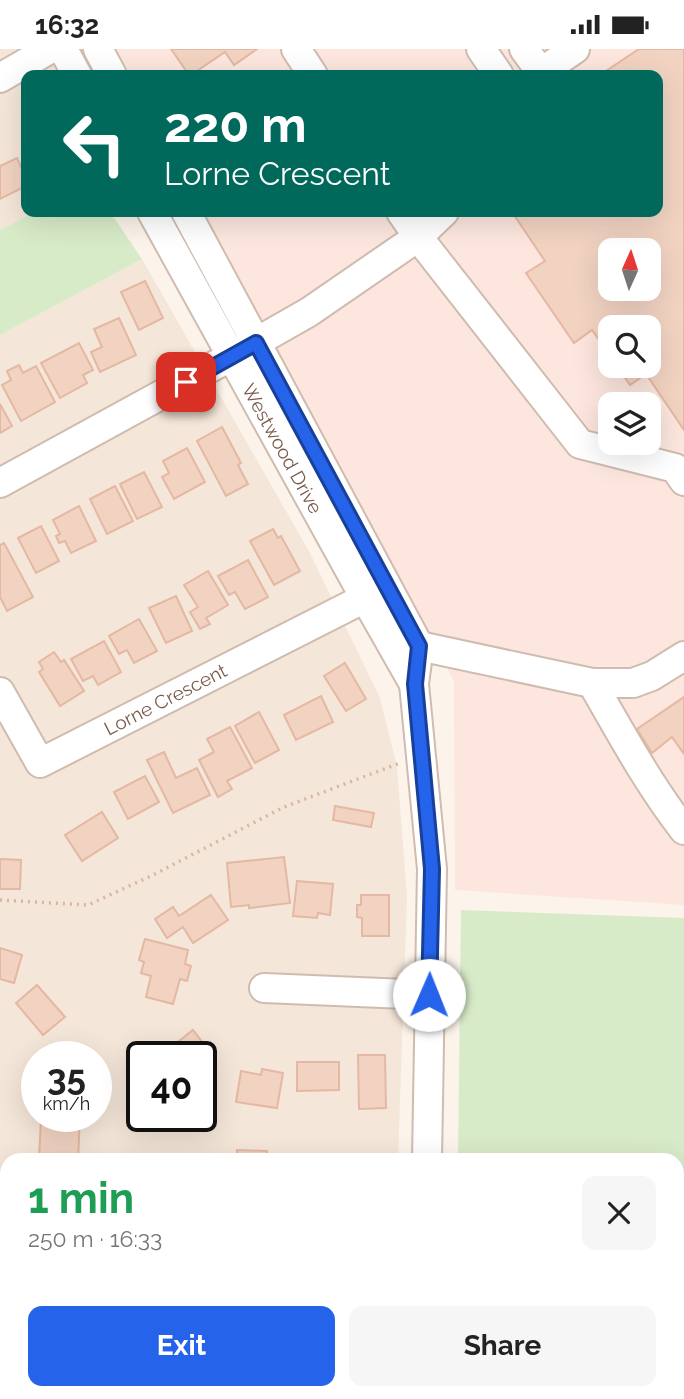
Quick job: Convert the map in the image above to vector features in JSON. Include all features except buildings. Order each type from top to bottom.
[{"type":"street","points":[[0,78],[50,49]]},
{"type":"street","points":[[63,49],[74,70]]},
{"type":"street","points":[[98,49],[109,70]]},
{"type":"street","points":[[296,49],[310,70]]},
{"type":"street","points":[[481,49],[496,70]]},
{"type":"street","points":[[524,49],[537,70]]},
{"type":"street","points":[[544,70],[568,51]]},
{"type":"street","name":"Westwood Drive","points":[[155,217],[244,350],[419,646],[415,684],[432,869],[428,1153]]},
{"type":"street","name":"Westwood Drive","points":[[188,217],[244,350],[365,598],[415,684]]},
{"type":"street","points":[[404,217],[580,444],[675,468],[684,481]]},
{"type":"street","points":[[0,483],[309,312],[418,237],[439,217]]},
{"type":"street","name":"Lorne Crescent","points":[[0,692],[40,764],[365,598]]},
{"type":"street","points":[[419,646],[592,683],[633,683],[652,676],[684,656]]},
{"type":"street","points":[[592,683],[631,752],[684,830]]},
{"type":"street","points":[[264,988],[429,995]]},
{"type":"path","points":[[0,900],[88,905],[153,875],[284,807],[421,755]]},
{"type":"shaded area","points":[[0,49],[100,49],[111,70],[21,70],[21,217],[25,217],[0,230]]},
{"type":"shaded area","points":[[116,49],[684,49],[684,905],[455,890],[454,681],[206,217],[663,217],[663,70],[127,70]]},
{"type":"shaded area","points":[[142,259],[310,553],[380,698],[397,767],[407,896],[398,1153],[0,1153],[0,335]]},
{"type":"green space","points":[[25,217],[113,217],[142,259],[0,335],[0,230]]},
{"type":"green space","points":[[461,910],[684,918],[684,1153],[458,1153]]},
{"type":"route","points":[[186,382],[256,343],[419,646],[415,684],[432,869],[429,995]]}]
